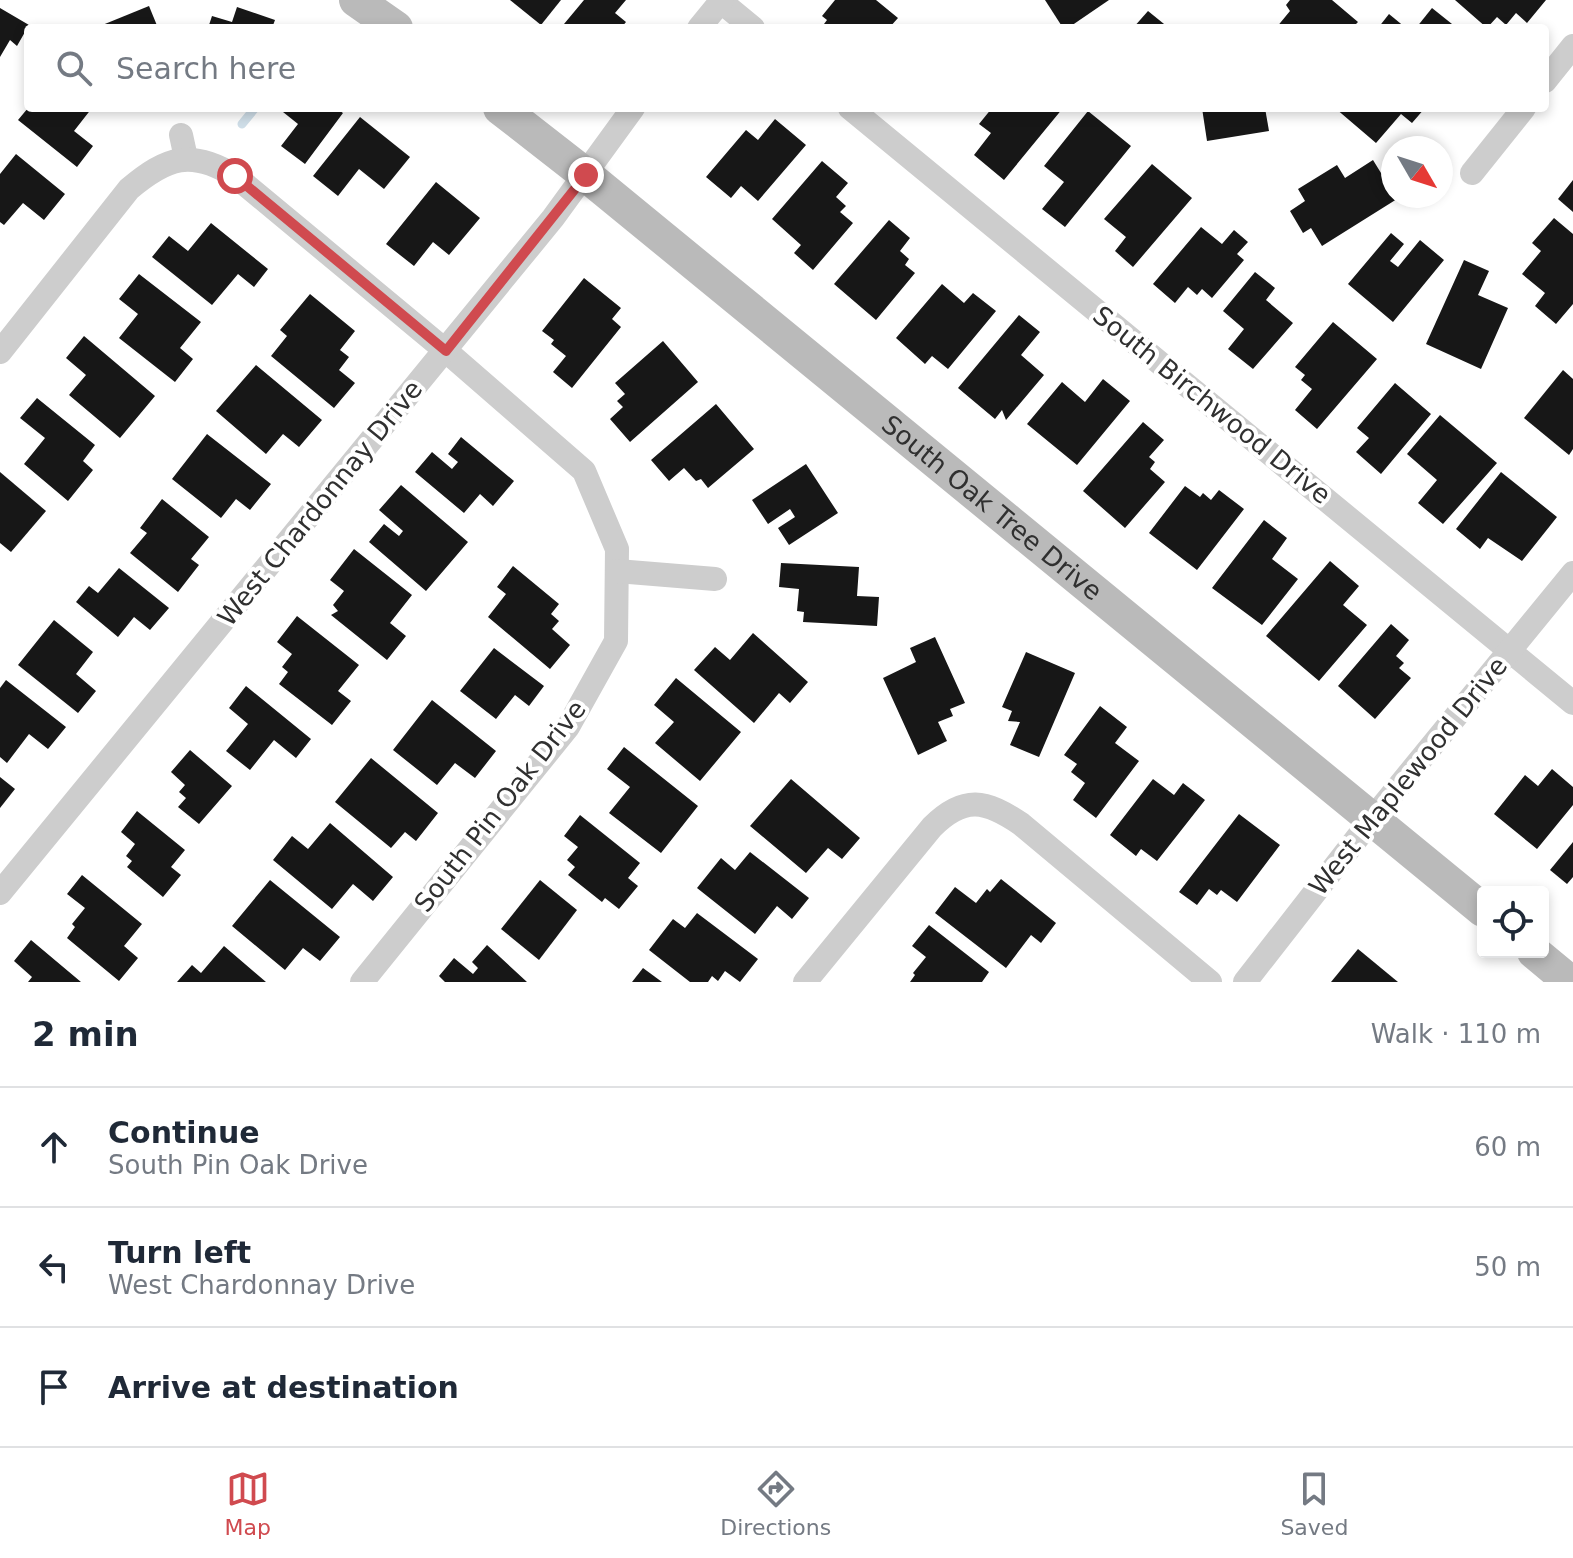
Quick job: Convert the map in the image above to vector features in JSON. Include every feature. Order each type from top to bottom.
[{"type":"street","points":[[356,0],[390,24]]},
{"type":"street","points":[[702,24],[721,1],[748,24]]},
{"type":"street","points":[[1549,76],[1573,46]]},
{"type":"street","name":"South Oak Tree Drive","points":[[505,112],[1477,905]]},
{"type":"street","name":"West Chardonnay Drive","points":[[0,893],[446,351],[586,175],[630,112]]},
{"type":"street","name":"South Birchwood Drive","points":[[855,112],[1573,703]]},
{"type":"street","points":[[1472,173],[1521,112]]},
{"type":"street","name":"South Pin Oak Drive","points":[[0,352],[129,189],[149,172],[168,163],[184,146],[235,176],[446,351],[584,471],[617,549],[616,641],[568,727],[362,982]]},
{"type":"street","points":[[617,571],[715,579]]},
{"type":"street","name":"West Maplewood Drive","points":[[1245,982],[1372,819],[1573,573]]},
{"type":"street","points":[[805,982],[932,827],[945,814],[981,793],[1210,982]]},
{"type":"street","points":[[1541,958],[1570,982]]},
{"type":"building","points":[[510,0],[561,0],[540,24]]},
{"type":"building","points":[[584,0],[626,0],[615,13],[626,22],[624,24],[564,24]]},
{"type":"building","points":[[835,0],[876,0],[898,18],[893,24],[824,24],[827,20],[822,16]]},
{"type":"building","points":[[1045,0],[1109,0],[1074,24],[1060,24]]},
{"type":"building","points":[[1290,0],[1332,0],[1358,22],[1279,24],[1290,11],[1286,5]]},
{"type":"building","points":[[1455,0],[1546,0],[1527,23],[1516,13],[1507,24],[1497,17],[1491,24],[1482,24]]},
{"type":"building","points":[[149,6],[156,24],[105,24]]},
{"type":"building","points":[[237,7],[275,20],[274,24],[209,24],[212,16],[232,22]]},
{"type":"building","points":[[0,8],[27,24],[24,24],[24,34],[17,46],[10,40],[0,57]]},
{"type":"building","points":[[1432,8],[1452,24],[1419,24]]},
{"type":"building","points":[[1148,11],[1164,24],[1137,24]]},
{"type":"building","points":[[1389,14],[1401,24],[1381,24]]},
{"type":"building","points":[[25,112],[89,112],[74,131],[93,146],[77,167],[18,120]]},
{"type":"building","points":[[283,112],[343,113],[305,164],[281,146],[298,124]]},
{"type":"building","points":[[989,112],[1060,112],[1004,180],[974,155],[991,133],[979,124]]},
{"type":"building","points":[[1087,112],[1131,146],[1065,227],[1042,209],[1064,182],[1044,166]]},
{"type":"building","points":[[1203,112],[1266,112],[1269,131],[1207,141]]},
{"type":"building","points":[[1340,112],[1422,112],[1412,123],[1401,114],[1376,143]]},
{"type":"building","points":[[360,117],[410,157],[384,189],[359,169],[338,196],[313,176]]},
{"type":"building","points":[[775,119],[806,145],[758,201],[741,186],[731,198],[706,177],[746,130],[758,140]]},
{"type":"building","points":[[16,154],[65,194],[44,220],[23,203],[4,225],[0,222],[0,174]]},
{"type":"building","points":[[1373,160],[1381,173],[1383,208],[1322,246],[1311,228],[1303,233],[1290,211],[1305,201],[1298,189],[1337,165],[1345,178]]},
{"type":"building","points":[[822,161],[848,183],[836,197],[846,206],[840,212],[853,223],[813,270],[794,253],[801,245],[772,219]]},
{"type":"building","points":[[1152,164],[1192,198],[1133,267],[1115,251],[1126,237],[1104,219]]},
{"type":"building","points":[[1573,180],[1573,212],[1558,199]]},
{"type":"building","points":[[436,182],[480,218],[449,255],[433,242],[414,266],[386,244]]},
{"type":"building","points":[[1554,218],[1573,234],[1573,304],[1556,324],[1535,306],[1545,293],[1522,274],[1541,251],[1532,243]]},
{"type":"building","points":[[889,220],[910,238],[900,251],[909,259],[905,265],[915,273],[876,320],[834,284]]},
{"type":"building","points":[[211,223],[268,269],[254,287],[238,274],[212,305],[152,257],[169,236],[188,251]]},
{"type":"building","points":[[1201,227],[1222,244],[1234,230],[1248,242],[1237,254],[1244,260],[1212,298],[1202,289],[1197,295],[1188,287],[1175,303],[1153,284]]},
{"type":"building","points":[[1391,233],[1404,244],[1390,261],[1398,267],[1420,240],[1444,260],[1393,322],[1348,284]]},
{"type":"building","points":[[1464,260],[1489,271],[1478,295],[1508,308],[1481,369],[1426,344]]},
{"type":"building","points":[[1255,272],[1275,288],[1266,300],[1293,323],[1253,369],[1228,349],[1244,329],[1223,311]]},
{"type":"building","points":[[139,274],[201,322],[180,348],[193,359],[175,382],[119,338],[138,314],[119,299]]},
{"type":"building","points":[[584,278],[621,308],[612,319],[621,327],[572,388],[553,372],[566,356],[551,344],[554,340],[542,331]]},
{"type":"building","points":[[942,284],[964,303],[973,293],[996,311],[948,369],[932,356],[925,364],[896,338]]},
{"type":"building","points":[[310,294],[355,331],[340,350],[349,357],[339,370],[355,383],[334,408],[271,356],[287,336],[280,330]]},
{"type":"building","points":[[1019,315],[1040,332],[1021,355],[1044,375],[1006,420],[1002,410],[995,419],[958,388]]},
{"type":"building","points":[[1333,322],[1377,359],[1317,429],[1295,410],[1312,389],[1301,380],[1305,375],[1295,367]]},
{"type":"building","points":[[84,336],[155,396],[120,438],[69,395],[86,375],[66,358]]},
{"type":"building","points":[[663,341],[698,382],[630,442],[610,419],[623,407],[617,401],[625,394],[615,383]]},
{"type":"building","points":[[256,365],[322,420],[299,447],[283,434],[266,454],[216,411]]},
{"type":"building","points":[[1563,370],[1573,379],[1573,449],[1569,455],[1524,418]]},
{"type":"building","points":[[1103,379],[1130,401],[1077,465],[1027,424],[1062,382],[1085,402]]},
{"type":"building","points":[[1395,383],[1431,414],[1381,474],[1356,452],[1369,438],[1357,428]]},
{"type":"building","points":[[37,398],[95,445],[83,461],[93,470],[68,501],[24,464],[45,438],[20,418]]},
{"type":"building","points":[[716,404],[754,449],[708,488],[701,479],[696,481],[684,468],[669,481],[651,460]]},
{"type":"building","points":[[1440,415],[1497,463],[1443,524],[1418,503],[1437,480],[1407,454]]},
{"type":"building","points":[[1143,422],[1164,440],[1149,457],[1155,462],[1150,469],[1165,482],[1125,528],[1083,491]]},
{"type":"building","points":[[207,434],[271,484],[250,510],[236,499],[221,518],[172,479]]},
{"type":"building","points":[[461,437],[514,481],[493,506],[480,494],[464,513],[415,472],[432,452],[452,469],[458,462],[448,454]]},
{"type":"building","points":[[806,464],[838,513],[789,545],[778,528],[795,517],[790,509],[768,524],[752,500]]},
{"type":"building","points":[[0,472],[46,511],[11,552],[0,543]]},
{"type":"building","points":[[1501,472],[1557,517],[1522,561],[1488,538],[1480,549],[1456,529]]},
{"type":"building","points":[[401,485],[468,542],[426,591],[369,542],[384,524],[399,536],[403,531],[379,510]]},
{"type":"building","points":[[1185,486],[1200,497],[1203,493],[1211,500],[1219,490],[1244,509],[1197,570],[1149,533]]},
{"type":"building","points":[[162,499],[209,537],[191,559],[199,565],[178,592],[130,553],[147,533],[140,528]]},
{"type":"building","points":[[1264,520],[1287,538],[1272,559],[1298,579],[1262,625],[1212,588]]},
{"type":"building","points":[[354,549],[412,595],[390,623],[406,636],[387,660],[331,615],[338,611],[333,605],[344,591],[330,580]]},
{"type":"building","points":[[1330,561],[1359,586],[1343,605],[1367,625],[1319,681],[1266,636]]},
{"type":"building","points":[[781,563],[859,567],[857,596],[879,597],[877,626],[803,622],[804,612],[797,611],[799,589],[779,587]]},
{"type":"building","points":[[513,566],[559,604],[551,614],[559,621],[552,629],[570,645],[550,669],[488,617],[506,594],[497,587]]},
{"type":"building","points":[[119,568],[169,608],[150,630],[134,617],[118,637],[76,602],[89,586],[98,593]]},
{"type":"building","points":[[297,616],[359,665],[338,691],[351,701],[332,725],[279,684],[288,672],[282,667],[292,654],[277,642]]},
{"type":"building","points":[[54,620],[93,652],[76,674],[96,691],[78,713],[18,665]]},
{"type":"building","points":[[1391,624],[1409,640],[1396,656],[1404,663],[1399,668],[1411,678],[1375,719],[1338,686]]},
{"type":"building","points":[[753,633],[808,682],[790,703],[779,693],[754,723],[694,670],[715,647],[730,660]]},
{"type":"building","points":[[935,637],[965,703],[950,709],[953,716],[938,722],[947,741],[918,755],[883,678],[916,662],[910,648]]},
{"type":"building","points":[[494,648],[544,686],[529,706],[515,695],[496,719],[460,691]]},
{"type":"building","points":[[1026,652],[1075,673],[1039,757],[1010,745],[1020,722],[1008,721],[1012,711],[1002,707]]},
{"type":"building","points":[[676,678],[741,732],[700,781],[655,743],[674,722],[654,705]]},
{"type":"building","points":[[6,680],[66,727],[48,749],[29,734],[7,763],[0,757],[0,688]]},
{"type":"building","points":[[246,686],[311,739],[296,758],[274,740],[250,770],[226,751],[248,724],[229,708]]},
{"type":"building","points":[[432,700],[496,751],[475,778],[455,763],[437,785],[393,750]]},
{"type":"building","points":[[1100,706],[1127,727],[1115,743],[1139,761],[1096,818],[1073,800],[1085,783],[1071,772],[1077,764],[1064,755]]},
{"type":"building","points":[[624,747],[698,806],[661,853],[609,813],[630,787],[607,769]]},
{"type":"building","points":[[190,750],[232,786],[199,824],[178,807],[186,798],[179,792],[185,785],[171,772]]},
{"type":"building","points":[[371,758],[438,813],[416,841],[405,832],[391,848],[335,802]]},
{"type":"building","points":[[1552,769],[1573,787],[1573,805],[1537,849],[1494,814],[1525,775],[1538,786]]},
{"type":"building","points":[[0,777],[15,789],[0,808]]},
{"type":"building","points":[[791,779],[860,838],[842,859],[828,848],[806,873],[750,826]]},
{"type":"building","points":[[1153,779],[1174,795],[1183,783],[1205,800],[1157,861],[1141,849],[1136,856],[1110,835]]},
{"type":"building","points":[[137,811],[185,850],[171,867],[181,875],[163,897],[127,867],[132,861],[126,856],[135,844],[121,832]]},
{"type":"building","points":[[1239,814],[1280,845],[1237,902],[1221,890],[1217,895],[1209,889],[1197,905],[1179,892]]},
{"type":"building","points":[[580,815],[640,863],[628,878],[638,886],[619,909],[605,898],[602,902],[568,875],[575,867],[567,860],[578,847],[564,836]]},
{"type":"building","points":[[330,823],[393,877],[373,901],[353,884],[332,909],[273,860],[292,836],[308,849]]},
{"type":"building","points":[[1573,842],[1573,877],[1567,884],[1550,870]]},
{"type":"building","points":[[750,852],[809,898],[792,919],[777,906],[755,934],[697,888],[721,858],[735,870]]},
{"type":"building","points":[[82,875],[142,924],[124,946],[138,958],[119,981],[67,938],[75,927],[72,924],[85,908],[67,894]]},
{"type":"building","points":[[1001,879],[1056,923],[1041,943],[1031,935],[1006,968],[935,913],[955,887],[976,903],[987,889],[990,892]]},
{"type":"building","points":[[270,880],[340,937],[320,961],[303,948],[285,970],[232,926]]},
{"type":"building","points":[[540,880],[577,910],[539,960],[501,929]]},
{"type":"building","points":[[697,913],[758,959],[740,982],[725,971],[718,981],[712,976],[708,982],[690,982],[649,950],[673,919],[685,928]]},
{"type":"building","points":[[929,925],[989,972],[982,982],[910,982],[926,957],[912,946]]},
{"type":"building","points":[[31,940],[81,982],[28,982],[32,977],[14,961]]},
{"type":"building","points":[[487,945],[527,982],[445,982],[439,976],[454,958],[473,974],[478,968],[472,962]]},
{"type":"building","points":[[224,946],[266,982],[177,982],[192,965],[201,973]]},
{"type":"building","points":[[1358,949],[1398,982],[1331,982]]},
{"type":"building","points":[[643,968],[662,982],[632,982]]},
{"type":"waterway","points":[[242,124],[252,112]]},
{"type":"route","points":[[235,176],[446,351],[586,175]]}]
